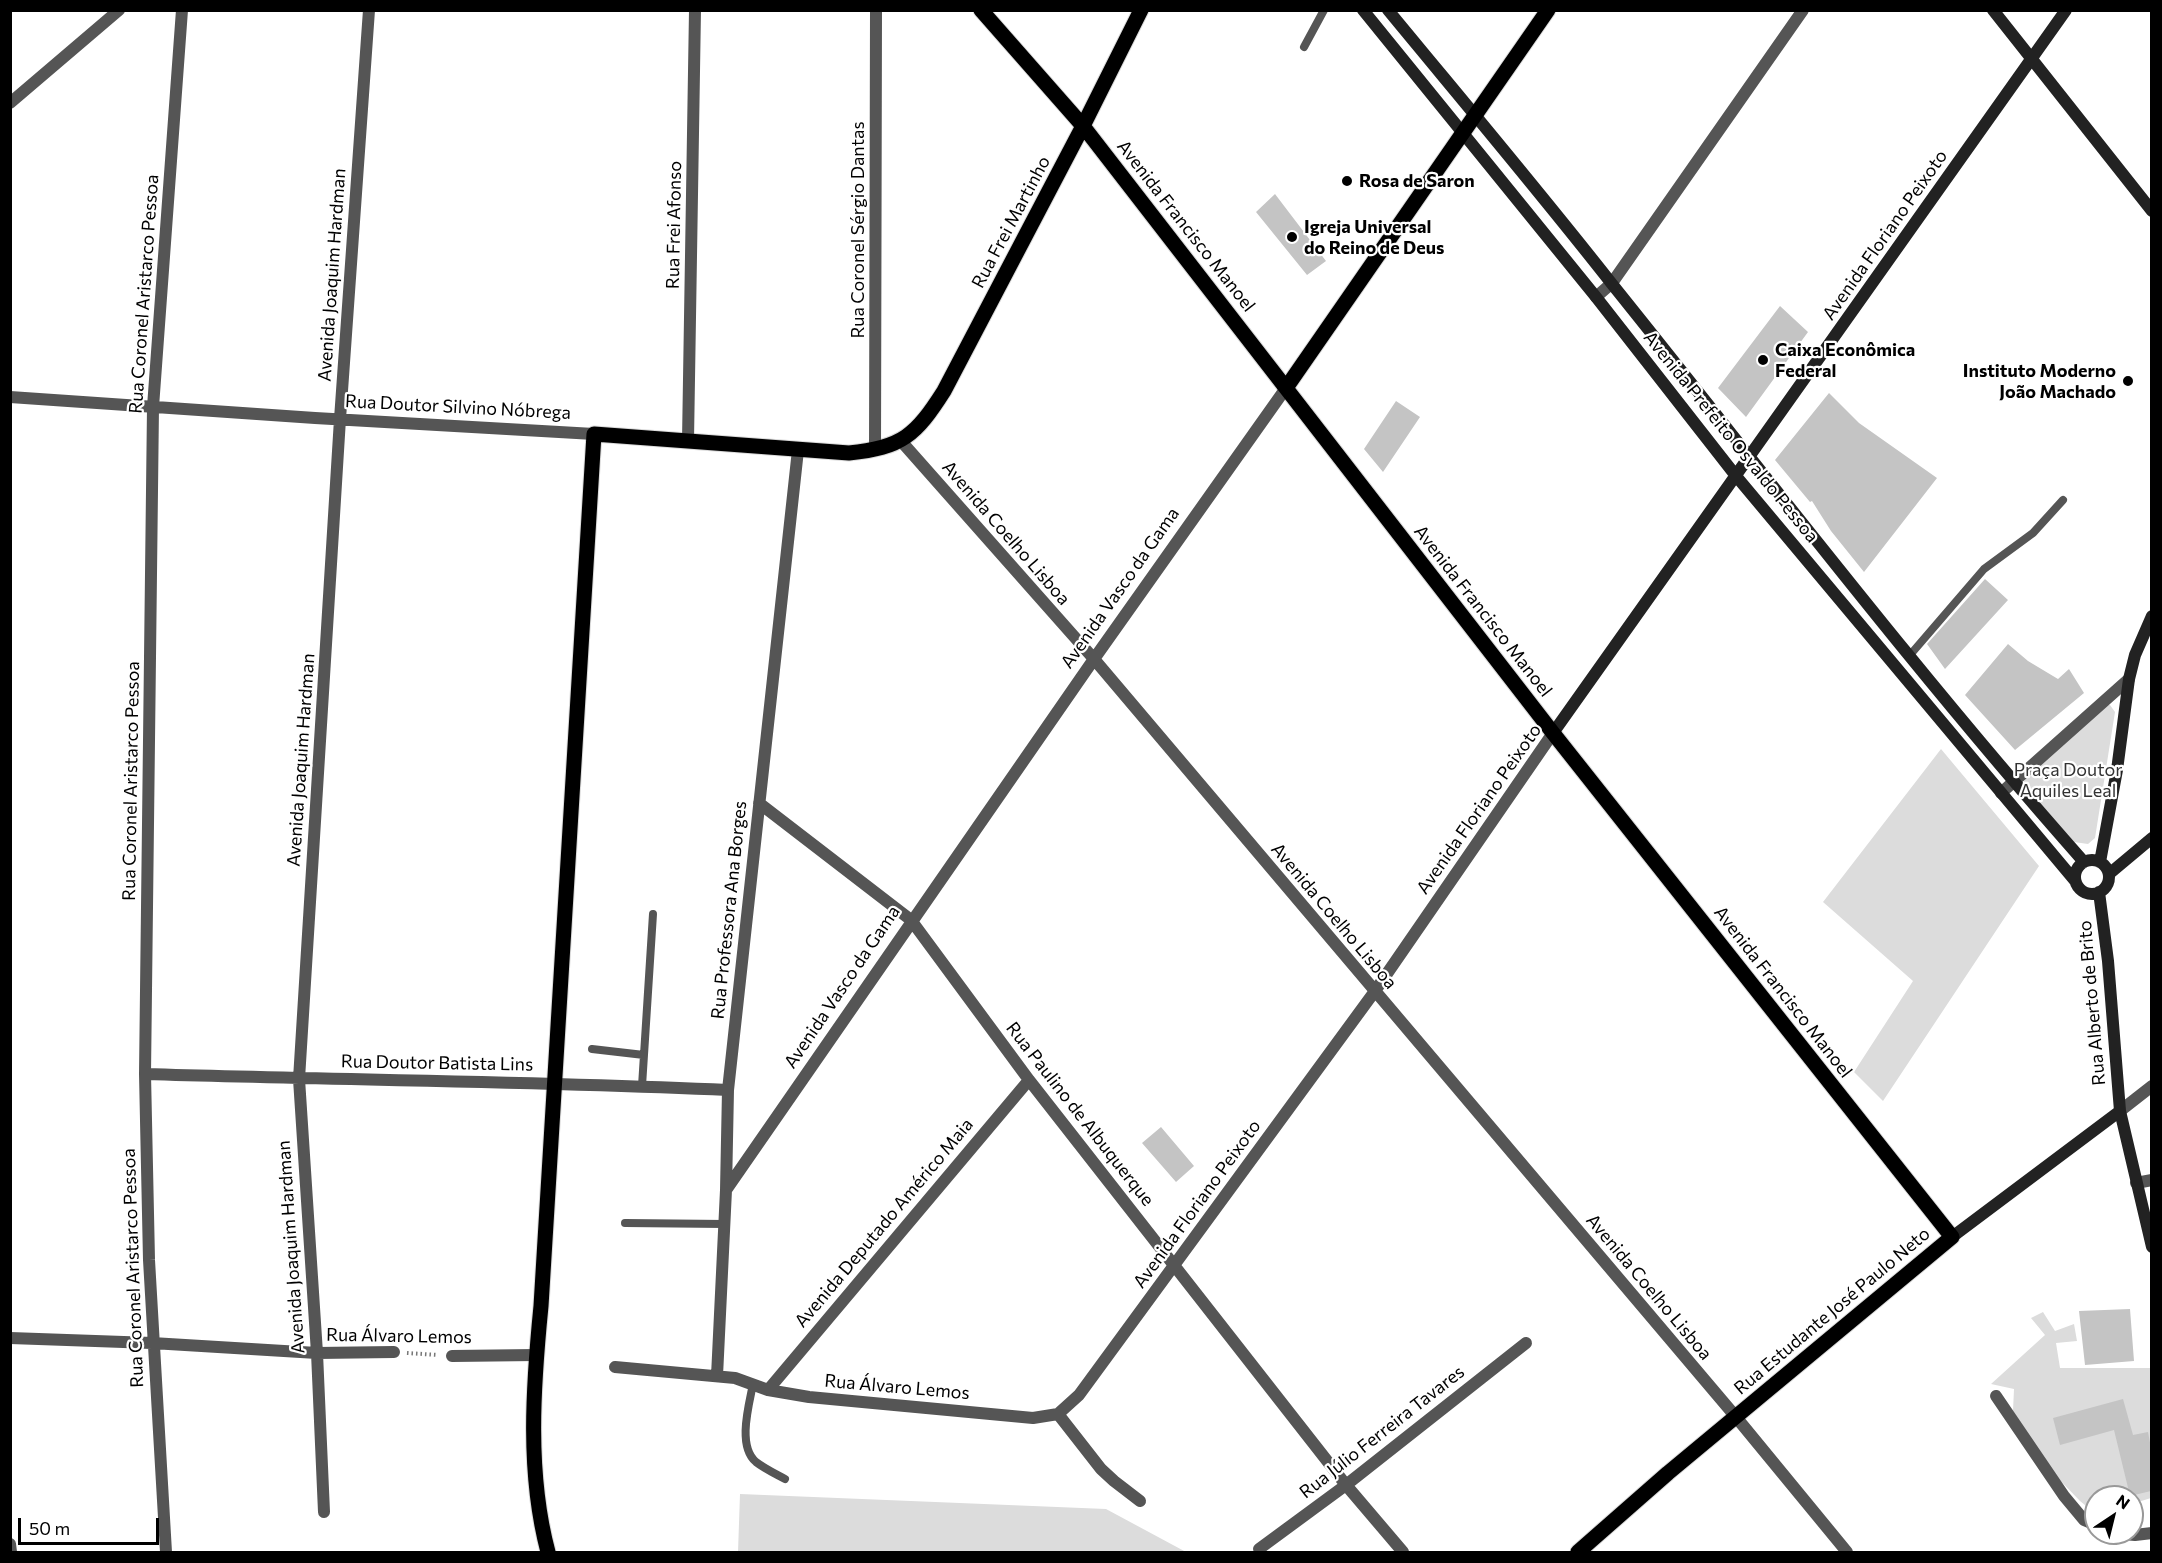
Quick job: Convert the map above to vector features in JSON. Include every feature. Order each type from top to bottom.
[{"type":"main road","name":"Avenida Francisco Manoel","points":[[981,10],[1083,126],[1552,733],[1952,1237]]},
{"type":"main road","name":"Rua Frei Martinho","points":[[901,441],[927,417],[944,391],[1141,10]]},
{"type":"main road","name":"Avenida Vasco da Gama","points":[[1286,388],[1548,10]]},
{"type":"main road","name":"Rua Doutor Silvino Nóbrega","points":[[594,434],[849,453],[876,450],[901,441]]},
{"type":"main road","points":[[548,1552],[537,1487],[534,1418],[536,1355],[541,1306],[594,434]]},
{"type":"main road","name":"Rua Estudante José Paulo Neto","points":[[1578,1552],[1668,1473],[1952,1237]]},
{"type":"street","points":[[10,102],[119,10]]},
{"type":"street","name":"Rua Coronel Aristarco Pessoa","points":[[166,1552],[148,1260],[145,1074],[153,407],[182,10]]},
{"type":"street","name":"Avenida Joaquim Hardman","points":[[324,1512],[317,1353],[299,1079],[340,419],[369,10]]},
{"type":"street","name":"Rua Frei Afonso","points":[[688,440],[695,10]]},
{"type":"street","name":"Rua Coronel Sérgio Dantas","points":[[876,10],[876,450]]},
{"type":"street","name":"Avenida Prefeito Osvaldo Pessoa","points":[[1363,10],[1596,297],[1736,476],[2076,882]]},
{"type":"street","name":"Avenida Prefeito Osvaldo Pessoa","points":[[1388,10],[1612,283],[1749,457],[2013,782],[2084,862]]},
{"type":"street","points":[[1596,297],[1612,283],[1803,10]]},
{"type":"street","points":[[1993,10],[2151,211]]},
{"type":"street","name":"Avenida Floriano Peixoto","points":[[1058,1414],[1079,1395],[1375,991],[1552,733],[2066,10]]},
{"type":"street","name":"Avenida Vasco da Gama","points":[[726,1190],[911,920],[1286,388]]},
{"type":"street","name":"Rua Doutor Silvino Nóbrega","points":[[10,396],[594,434]]},
{"type":"street","name":"Avenida Coelho Lisboa","points":[[901,441],[1094,659],[1736,1417],[1847,1552]]},
{"type":"street","name":"Rua Professora Ana Borges","points":[[717,1376],[725,1224],[728,1090],[798,450]]},
{"type":"street","points":[[1780,528],[1796,514]]},
{"type":"street","points":[[2100,862],[2114,790],[2129,680],[2135,656],[2151,616]]},
{"type":"street","points":[[2001,793],[2129,680]]},
{"type":"street","name":"Rua Paulino de Albuquerque","points":[[759,803],[911,920],[1029,1080],[1346,1485],[1403,1552]]},
{"type":"street","points":[[2109,874],[2151,838]]},
{"type":"street","points":[[2091,860],[2100,862],[2109,874],[2107,885],[2099,892],[2085,892],[2076,882],[2075,872],[2084,862],[2091,860]]},
{"type":"street","name":"Rua Alberto de Brito","points":[[2099,892],[2108,961],[2120,1111],[2151,1247]]},
{"type":"street","name":"Rua Doutor Batista Lins","points":[[145,1074],[299,1079],[554,1082],[728,1090]]},
{"type":"street","name":"Avenida Deputado Américo Maia","points":[[768,1390],[1029,1080]]},
{"type":"street","points":[[2120,1111],[2151,1086]]},
{"type":"street","name":"Rua Estudante José Paulo Neto","points":[[1952,1237],[2120,1111]]},
{"type":"street","points":[[2136,1183],[2151,1180]]},
{"type":"street","name":"Rua Álvaro Lemos","points":[[10,1338],[152,1343],[317,1353],[394,1352]]},
{"type":"street","name":"Rua Júlio Ferreira Tavares","points":[[1259,1549],[1346,1485],[1526,1343]]},
{"type":"street","name":"Rua Álvaro Lemos","points":[[452,1356],[536,1355]]},
{"type":"street","name":"Rua Álvaro Lemos","points":[[615,1367],[717,1376],[753,1384],[768,1390],[809,1397],[1034,1418],[1058,1414]]},
{"type":"street","points":[[1996,1396],[2064,1496],[2084,1520]]},
{"type":"street","points":[[1058,1414],[1113,1481],[1140,1501]]},
{"type":"street","points":[[10,1544],[11,1552]]},
{"type":"lane","points":[[1304,47],[1324,10]]},
{"type":"lane","points":[[1910,655],[1984,569],[2033,533],[2063,500]]},
{"type":"lane","points":[[642,1086],[653,914]]},
{"type":"lane","points":[[592,1049],[644,1055]]},
{"type":"lane","points":[[625,1223],[725,1224]]},
{"type":"lane","points":[[753,1384],[747,1417],[746,1446],[755,1461],[785,1479]]},
{"type":"path","name":"Rua Álvaro Lemos","points":[[394,1352],[452,1356]]},
{"type":"green space","name":"Praça Doutor Aquiles Leal","points":[[2103,705],[2110,705],[2115,712],[2095,838],[2088,844],[2074,842],[2067,837],[2024,782],[2026,772]]},
{"type":"green space","points":[[1941,749],[2039,866],[1883,1101],[1854,1072],[1913,981],[1823,902]]},
{"type":"green space","points":[[2043,1312],[2055,1331],[2074,1324],[2077,1341],[2056,1343],[2060,1368],[2151,1368],[2151,1498],[2144,1500],[2144,1485],[2084,1485],[2084,1504],[2053,1473],[2013,1411],[2014,1389],[1991,1384],[2045,1335],[2031,1318]]},
{"type":"green space","points":[[740,1494],[1106,1509],[1186,1552],[738,1552]]},
{"type":"building","name":"Igreja Universal do Reino de Deus","points":[[1275,194],[1326,261],[1307,275],[1256,212]]},
{"type":"building","name":"Caixa Econômica Federal","points":[[1780,306],[1808,332],[1746,417],[1718,388]]},
{"type":"building","points":[[1829,393],[1859,423],[1937,478],[1864,572],[1831,531],[1812,501],[1810,502],[1775,460]]},
{"type":"building","points":[[1396,401],[1420,417],[1383,472],[1364,449]]},
{"type":"building","points":[[1985,579],[2008,600],[1945,669],[1927,644]]},
{"type":"building","points":[[2008,644],[2028,661],[2058,679],[2069,669],[2084,693],[2015,750],[1965,695]]},
{"type":"building","points":[[1161,1127],[1194,1166],[1176,1182],[1142,1143]]},
{"type":"building","points":[[2130,1309],[2134,1361],[2085,1365],[2079,1311]]},
{"type":"building","points":[[2123,1399],[2133,1435],[2148,1432],[2151,1448],[2151,1491],[2144,1493],[2144,1485],[2127,1485],[2114,1430],[2060,1445],[2053,1418]]},
{"type":"place","name":"Rosa de Saron","points":[[1347,181]]},
{"type":"place","name":"Igreja Universal do Reino de Deus","points":[[1292,237]]},
{"type":"place","name":"Caixa Econômica Federal","points":[[1763,360]]},
{"type":"place","name":"Instituto Moderno João Machado","points":[[2128,381]]}]
